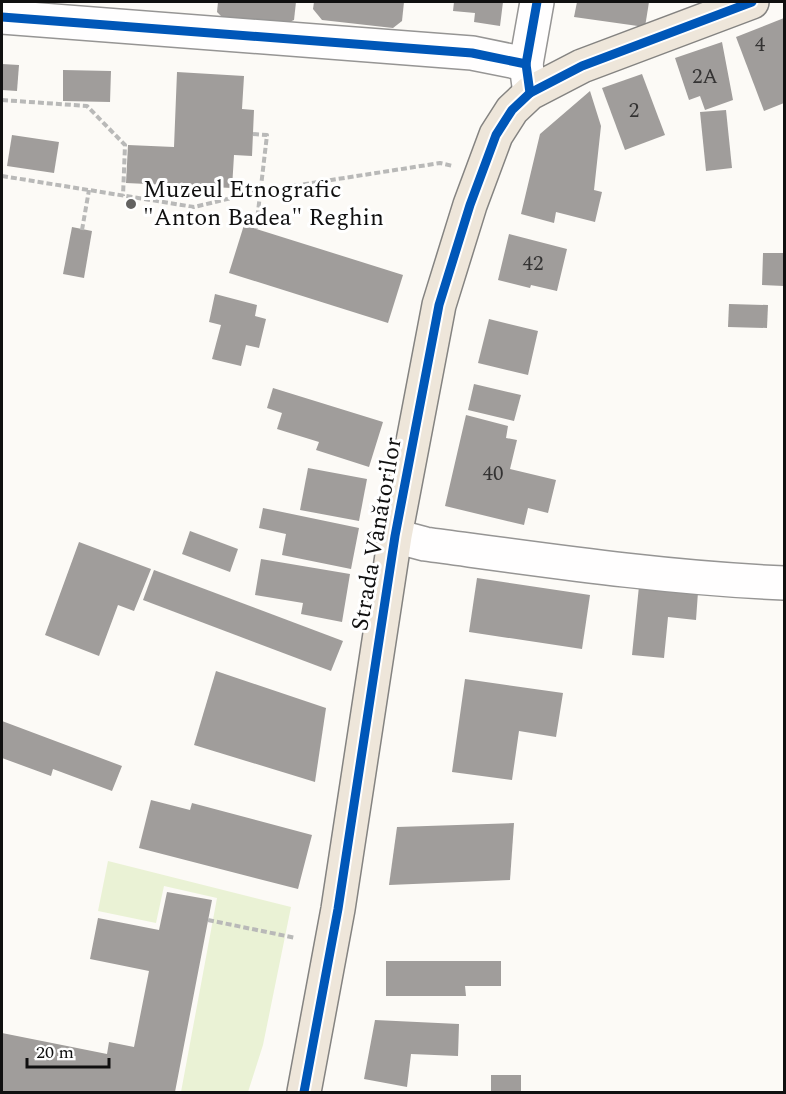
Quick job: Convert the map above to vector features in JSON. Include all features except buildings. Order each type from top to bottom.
[{"type":"main road","name":"Strada Vânătorilor","points":[[304,1092],[338,909],[395,536],[439,306],[470,205],[496,135],[528,79],[582,66],[752,2]]},
{"type":"street","points":[[2,17],[472,53],[528,79],[537,2]]},
{"type":"street","points":[[395,536],[425,544],[627,571],[784,583]]},
{"type":"path","points":[[2,100],[87,106],[125,145],[123,195]]},
{"type":"path","points":[[253,134],[267,135],[256,229]]},
{"type":"path","points":[[2,176],[194,207],[261,190],[440,163],[457,167]]},
{"type":"path","points":[[82,230],[89,190]]},
{"type":"path","points":[[208,920],[296,938]]},
{"type":"green space","points":[[108,861],[291,907],[263,1045],[248,1092],[181,1092],[217,898],[164,886],[156,923],[98,911]]},
{"type":"cycle path","points":[[530,93],[526,64],[537,2]]},
{"type":"cycle path","points":[[304,1092],[338,909],[395,536],[439,305],[470,205],[496,135],[512,110],[530,93],[582,66],[752,2]]},
{"type":"cycle path","points":[[2,17],[472,53],[526,64]]},
{"type":"place","name":"Muzeul Etnografic \"Anton Badea\" Reghin","points":[[131,204]]}]
